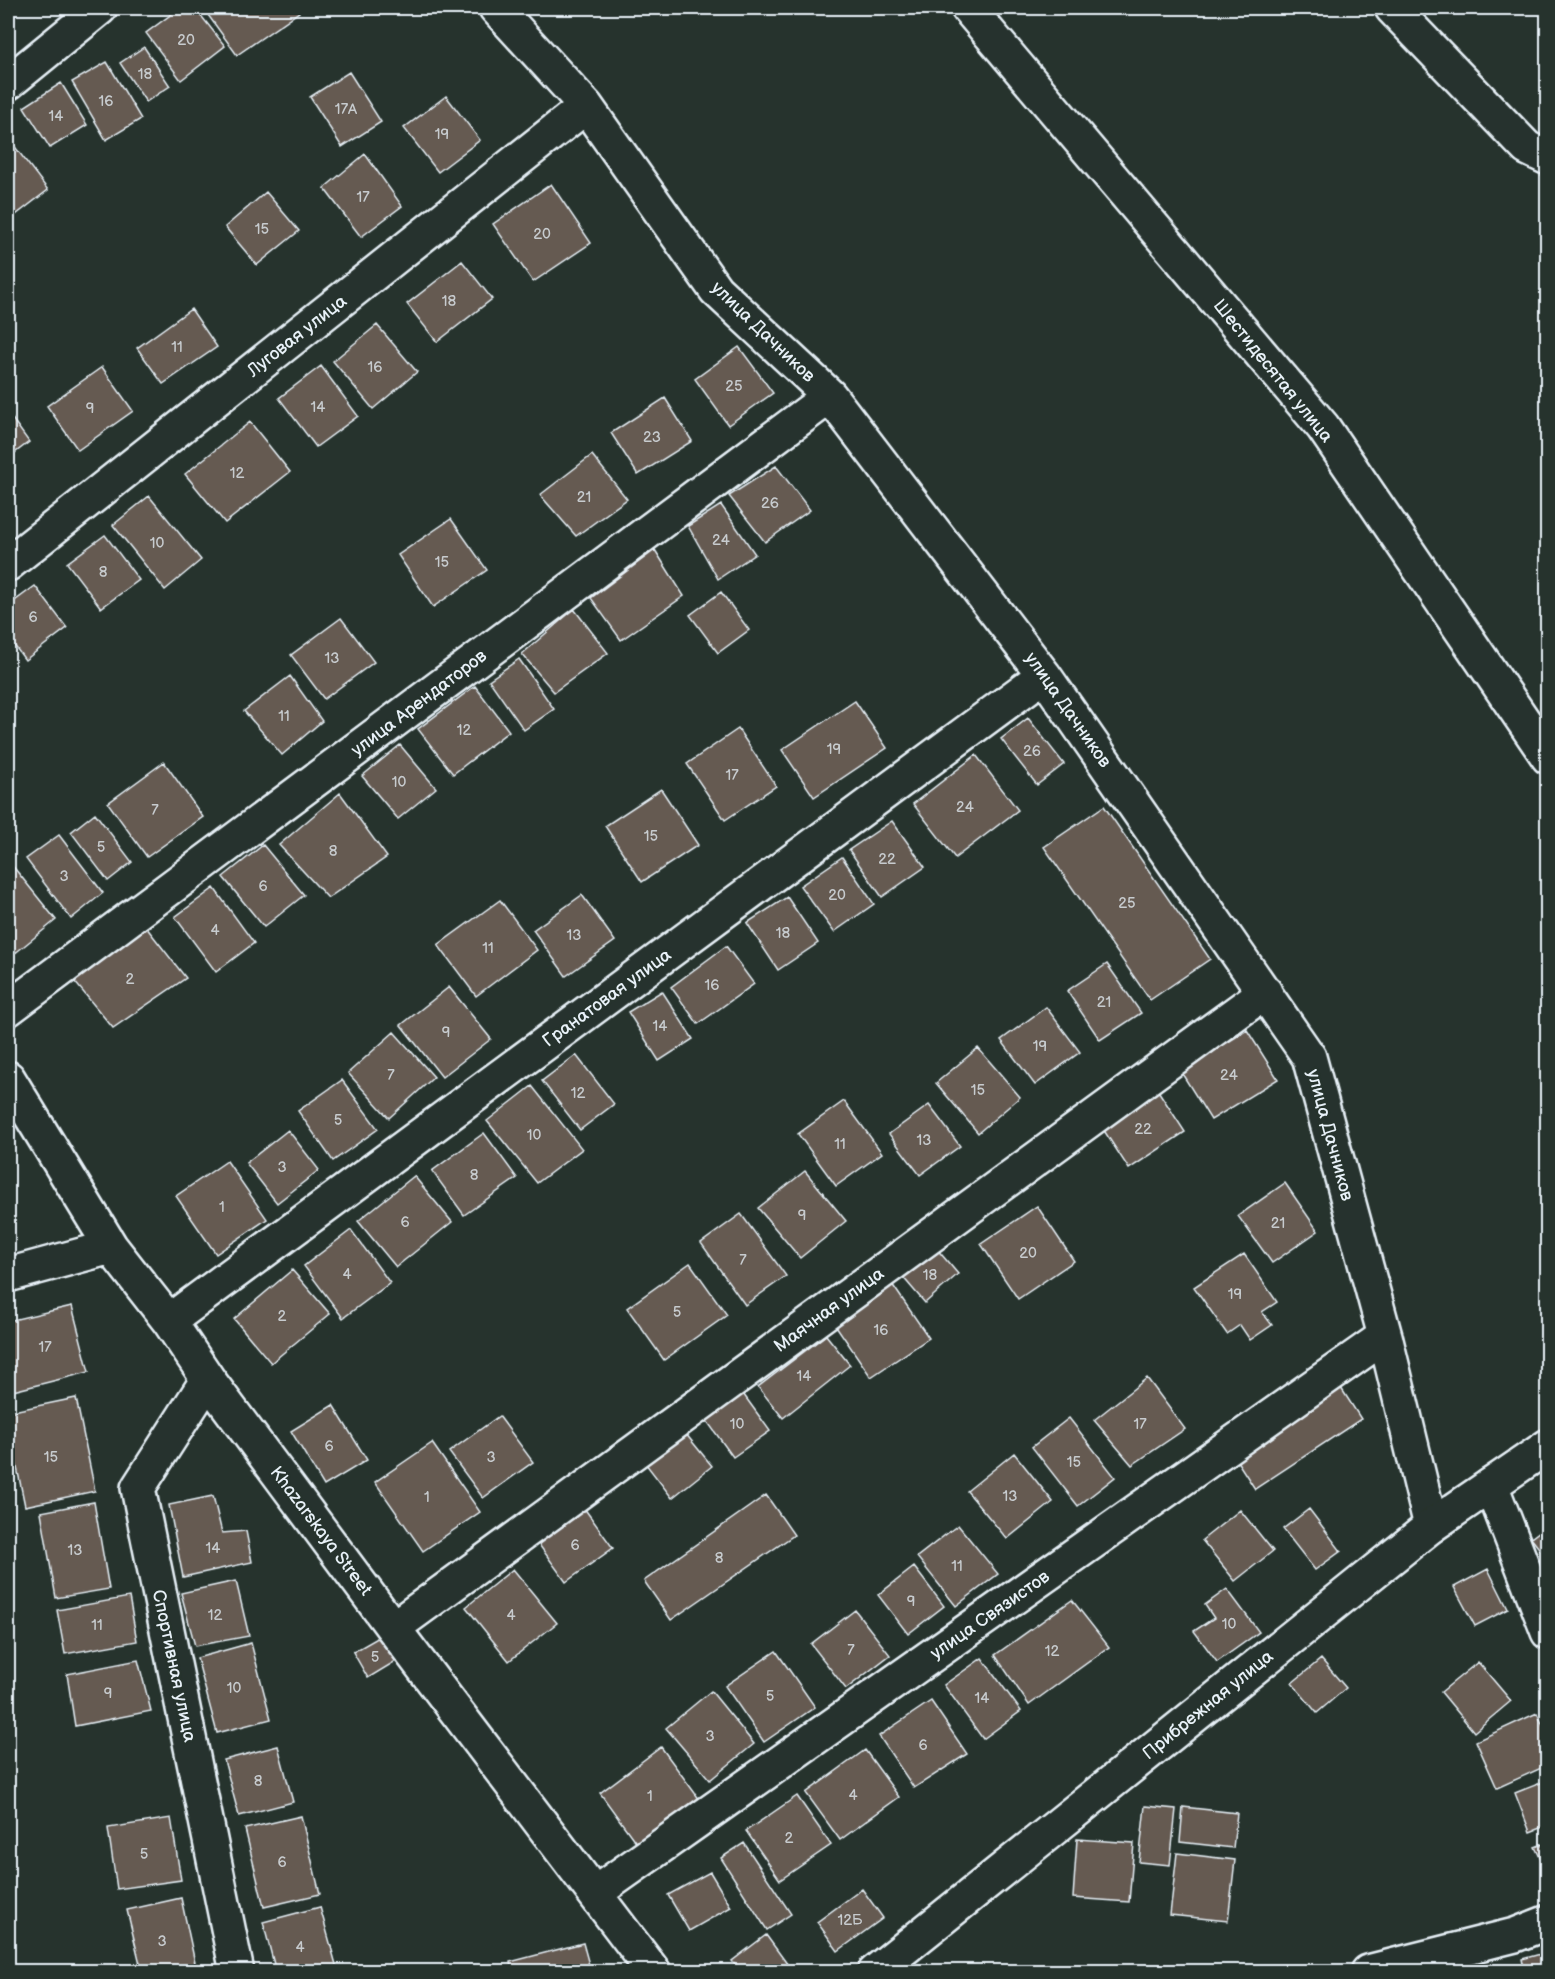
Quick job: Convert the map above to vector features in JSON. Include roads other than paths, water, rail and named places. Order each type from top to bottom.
[{"type":"street","points":[[8,83],[100,8]]},
{"type":"street","name":"улица Дачников","points":[[496,8],[586,106],[716,290],[830,396],[1044,675],[1309,1057],[1385,1336],[1431,1526]]},
{"type":"street","name":"Шестидесятая улица","points":[[968,8],[1323,427],[1548,757]]},
{"type":"street","points":[[1392,8],[1527,148],[1548,158]]},
{"type":"street","name":"Луговая улица","points":[[8,564],[586,106]]},
{"type":"street","name":"улица Арендаторов","points":[[8,1009],[830,396]]},
{"type":"street","name":"Гранатовая улица","points":[[170,1321],[1044,675]]},
{"type":"street","name":"Маячная улица","points":[[393,1629],[1265,992]]},
{"type":"street","name":"Khazarskaya Street","points":[[8,1078],[111,1247],[170,1321],[208,1379],[393,1629],[654,1971]]},
{"type":"street","points":[[8,1275],[111,1247]]},
{"type":"street","name":"улица Связистов","points":[[595,1893],[1385,1336]]},
{"type":"street","name":"Спортивная улица","points":[[208,1379],[138,1488],[237,1971]]},
{"type":"street","name":"Прибрежная улица","points":[[875,1971],[1431,1526],[1548,1446]]},
{"type":"street","points":[[1491,1485],[1548,1632]]},
{"type":"street","points":[[1368,1971],[1515,1935],[1548,1922]]}]
